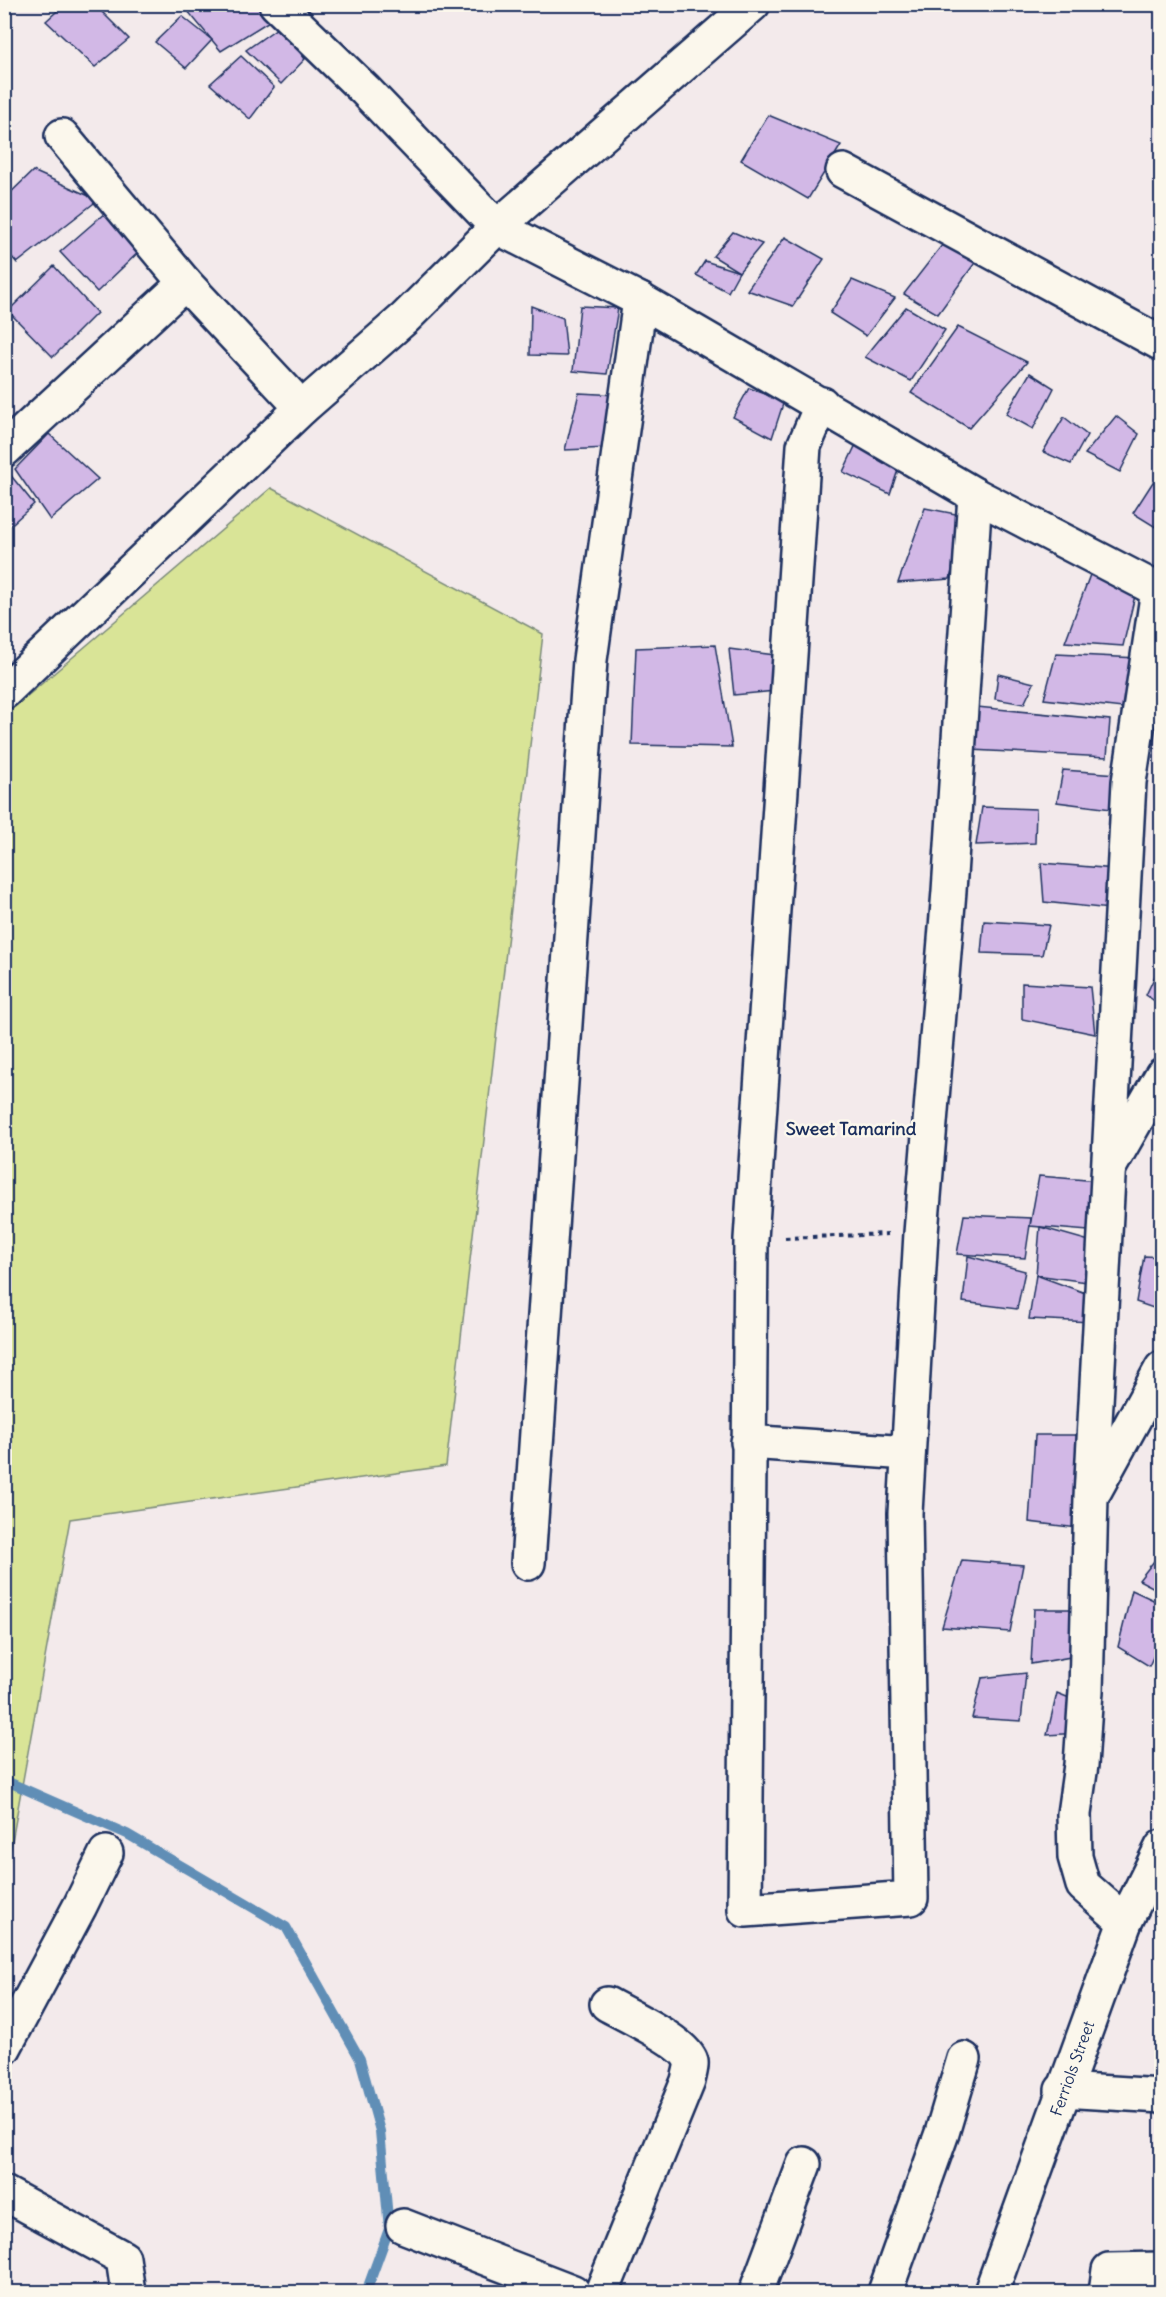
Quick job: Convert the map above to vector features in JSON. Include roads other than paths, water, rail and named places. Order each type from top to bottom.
[{"type":"street","points":[[276,4],[365,90],[497,227],[640,300],[975,495],[1160,591],[1129,782],[1091,1497],[1086,1691],[1081,1765],[1074,1814],[1076,1857],[1083,1885],[1125,1922]]},
{"type":"street","points":[[5,690],[302,408],[405,318],[497,227],[753,4]]},
{"type":"street","points":[[62,136],[185,283],[302,408]]},
{"type":"street","points":[[843,171],[1161,344]]},
{"type":"street","points":[[4,450],[185,283]]},
{"type":"street","points":[[528,1563],[590,660],[640,300]]},
{"type":"street","points":[[822,404],[804,446],[751,1239],[745,1910],[910,1898],[905,1513],[921,1233],[949,891],[975,495]]},
{"type":"street","points":[[1109,1168],[1161,1075]]},
{"type":"street","points":[[1091,1497],[1161,1368]]},
{"type":"street","points":[[748,1442],[908,1453]]},
{"type":"street","name":"Ferriols Street","points":[[990,2292],[1125,1922],[1161,1847]]},
{"type":"street","points":[[4,2048],[106,1853]]},
{"type":"street","points":[[602,2292],[688,2080],[692,2063],[684,2049],[672,2040],[607,2004]]},
{"type":"street","points":[[885,2292],[942,2133],[964,2059]]},
{"type":"street","points":[[1062,2090],[1161,2096]]},
{"type":"street","points":[[756,2292],[804,2163]]},
{"type":"street","points":[[4,2193],[123,2258],[128,2292]]},
{"type":"street","points":[[404,2226],[573,2292]]},
{"type":"street","points":[[1106,2292],[1109,2270],[1161,2269]]},
{"type":"waterway","points":[[4,1780],[127,1834],[286,1927],[360,2059],[380,2131],[389,2229],[366,2292]]},
{"type":"district","name":"Sweet Tamarind","points":[[851,1129]]}]
